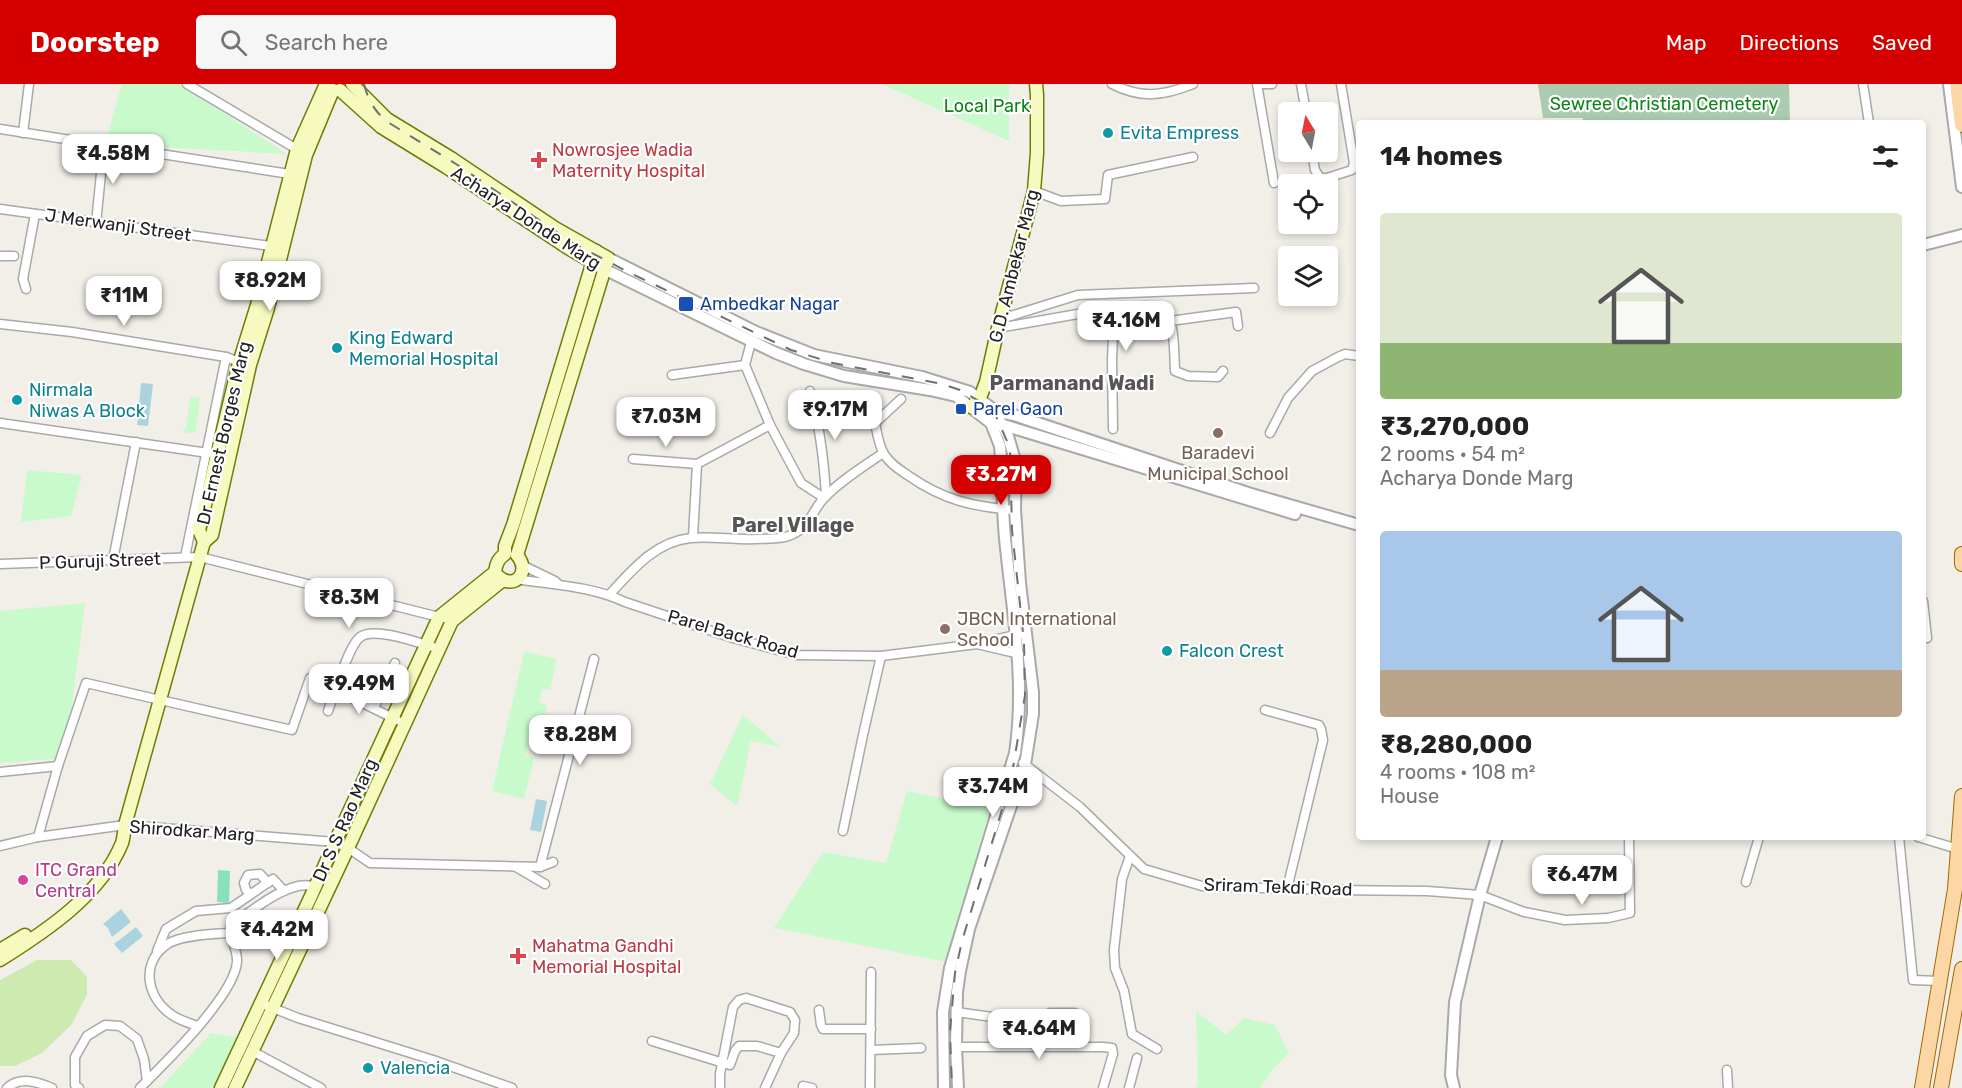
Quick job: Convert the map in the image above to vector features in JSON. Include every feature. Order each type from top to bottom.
[{"type":"main road","name":"Acharya Donde Marg","points":[[352,84],[384,123]]},
{"type":"main road","name":"G.D. Ambekar Marg","points":[[977,406],[992,362],[999,323],[1034,191],[1037,153],[1035,84]]},
{"type":"main road","points":[[1957,84],[1962,124]]},
{"type":"main road","name":"Dr Ernest Borges Marg","points":[[0,960],[46,930],[96,876],[116,836],[124,829],[204,542],[199,530],[217,454],[262,306],[302,152],[334,86]]},
{"type":"main road","name":"Acharya Donde Marg","points":[[334,86],[384,123],[555,228],[594,257],[606,263]]},
{"type":"main road","name":"Dr Ernest Borges Marg","points":[[262,306],[271,246],[283,224]]},
{"type":"main road","points":[[511,554],[500,557],[496,564],[499,576],[510,582],[523,572],[524,566],[505,546],[594,257]]},
{"type":"main road","points":[[511,554],[606,263]]},
{"type":"main road","points":[[1962,554],[1962,564]]},
{"type":"main road","points":[[235,1088],[252,1051],[266,1005],[348,848],[398,721],[439,649],[452,621],[499,576]]},
{"type":"main road","name":"Dr S S Rao Marg","points":[[221,1088],[266,1005],[335,842],[398,721],[425,645],[439,617],[499,576]]},
{"type":"main road","points":[[1922,1088],[1959,887],[1962,796]]},
{"type":"main road","name":"Dr Ernest Borges Marg","points":[[0,950],[67,907]]},
{"type":"main road","points":[[1940,981],[1961,976],[1941,1088]]},
{"type":"street","points":[[23,133],[29,84]]},
{"type":"street","points":[[187,84],[302,152]]},
{"type":"street","points":[[1112,84],[1127,92],[1141,95],[1176,91],[1193,84]]},
{"type":"street","points":[[1257,84],[1274,183]]},
{"type":"street","points":[[1263,84],[1272,84]]},
{"type":"street","points":[[1301,84],[1304,102]]},
{"type":"street","points":[[1314,162],[1320,178],[1352,170],[1354,163],[1341,84]]},
{"type":"street","points":[[1863,84],[1869,120]]},
{"type":"street","points":[[1949,84],[1962,187]]},
{"type":"street","points":[[0,129],[296,175]]},
{"type":"street","points":[[96,222],[104,144]]},
{"type":"street","points":[[1034,191],[1061,201],[1105,199],[1108,175],[1193,157]]},
{"type":"street","name":"J Merwanji Street","points":[[0,209],[271,246]]},
{"type":"street","points":[[26,289],[23,279],[35,214]]},
{"type":"street","points":[[1926,244],[1962,235]]},
{"type":"street","points":[[0,256],[14,256]]},
{"type":"street","name":"Acharya Donde Marg","points":[[606,263],[731,325],[814,355],[896,371],[958,387],[996,423],[1251,502],[1356,531]]},
{"type":"street","points":[[999,323],[1063,298],[1254,288]]},
{"type":"street","points":[[999,323],[1107,309],[1114,312],[1138,306],[1151,306],[1165,313],[1170,321],[1175,371],[1188,376],[1218,377],[1223,371]]},
{"type":"street","points":[[1113,429],[1114,312]]},
{"type":"street","points":[[1170,321],[1236,312],[1238,326]]},
{"type":"street","points":[[0,324],[72,332],[226,357],[245,364]]},
{"type":"street","name":"Acharya Donde Marg","points":[[731,325],[752,342],[804,364],[844,376],[956,396],[977,406],[1054,428],[1248,493],[1356,524]]},
{"type":"street","points":[[752,342],[745,365],[770,425],[801,483],[825,497]]},
{"type":"street","points":[[1270,433],[1288,398],[1312,371],[1345,354],[1356,356]]},
{"type":"street","points":[[185,557],[217,454],[226,357]]},
{"type":"street","points":[[672,375],[745,365]]},
{"type":"street","points":[[893,383],[896,371]]},
{"type":"street","points":[[810,391],[823,449],[825,497]]},
{"type":"street","points":[[901,399],[874,423],[883,453],[893,465],[927,489],[970,505],[1015,510]]},
{"type":"street","name":"Acharya Donde Marg","points":[[994,410],[1000,446],[1004,534],[1015,584]]},
{"type":"street","points":[[0,423],[217,454]]},
{"type":"street","points":[[944,1088],[943,1012],[950,968],[969,929],[1025,765],[1032,714],[1033,692],[1015,584],[1016,464],[1008,436],[996,423]]},
{"type":"street","points":[[633,459],[697,464],[770,425]]},
{"type":"street","points":[[112,560],[136,442]]},
{"type":"street","points":[[610,594],[634,568],[664,544],[693,537],[747,539],[789,536],[803,528],[825,497],[883,453]]},
{"type":"street","points":[[693,537],[697,464]]},
{"type":"street","name":"P Guruji Street","points":[[0,564],[200,557],[452,621]]},
{"type":"street","name":"Parel Back Road","points":[[524,566],[555,581],[558,585]]},
{"type":"street","name":"Parel Back Road","points":[[516,579],[610,594],[625,602],[733,638],[796,655],[881,656],[977,644],[1019,654]]},
{"type":"street","points":[[1926,629],[1927,638]]},
{"type":"street","points":[[328,711],[351,651],[359,638],[371,633],[403,638],[439,649]]},
{"type":"street","points":[[977,644],[1022,634]]},
{"type":"street","points":[[958,1082],[956,1012],[960,946],[1015,753],[1020,696],[1019,654],[1022,634]]},
{"type":"street","points":[[843,831],[881,656]]},
{"type":"street","points":[[540,867],[594,659]]},
{"type":"street","points":[[374,708],[395,663]]},
{"type":"street","points":[[38,837],[58,766],[86,683],[292,730],[310,678]]},
{"type":"street","points":[[336,690],[398,721]]},
{"type":"street","points":[[1265,710],[1319,724],[1323,740],[1287,889]]},
{"type":"street","name":"Sriram Tekdi Road","points":[[1015,753],[1025,765],[1080,807],[1144,869],[1202,886],[1427,891],[1480,895],[1524,912],[1564,920],[1608,918],[1630,913],[1629,840]]},
{"type":"street","points":[[0,772],[58,766]]},
{"type":"street","name":"Shirodkar Marg","points":[[0,846],[38,837],[124,829],[335,842],[370,863],[540,867]]},
{"type":"street","points":[[1926,839],[1960,850]]},
{"type":"street","points":[[1454,1088],[1451,1075],[1455,1002],[1480,895],[1496,840]]},
{"type":"street","points":[[1746,882],[1758,840]]},
{"type":"street","points":[[1899,840],[1913,980],[1940,981]]},
{"type":"street","points":[[1130,856],[1122,879],[1114,950],[1116,968],[1124,991],[1132,1034],[1157,1049]]},
{"type":"street","points":[[540,867],[553,862]]},
{"type":"street","points":[[515,867],[545,884]]},
{"type":"street","points":[[251,894],[246,890],[244,883],[248,875],[260,874],[268,883]]},
{"type":"street","points":[[154,959],[166,929],[196,911],[231,908],[273,879],[284,891]]},
{"type":"street","points":[[140,1088],[211,1011],[232,980],[237,960],[230,933],[231,926],[273,896],[293,887],[313,891]]},
{"type":"street","points":[[197,1026],[172,1015],[159,1002],[148,983],[150,963],[167,944],[192,936],[230,933]]},
{"type":"street","points":[[870,1088],[871,972]]},
{"type":"street","points":[[720,1088],[722,1063],[733,1007],[739,1000],[746,998],[790,1012],[795,1020],[795,1034],[781,1053],[765,1088]]},
{"type":"street","points":[[266,1005],[298,1018],[433,1059],[512,1088]]},
{"type":"street","points":[[819,1010],[823,1029],[871,1029]]},
{"type":"street","points":[[956,1012],[1036,1023],[1050,1013],[1075,1013]]},
{"type":"street","points":[[79,1088],[75,1085],[75,1057],[87,1036],[105,1025],[120,1026],[137,1039],[144,1059],[147,1081]]},
{"type":"street","points":[[652,1041],[730,1065],[735,1051],[740,1046],[756,1046],[781,1053]]},
{"type":"street","points":[[956,1047],[1112,1048],[1113,1054],[1103,1088]]},
{"type":"street","points":[[870,1050],[921,1048]]},
{"type":"street","points":[[252,1051],[321,1088]]},
{"type":"street","points":[[1129,1088],[1137,1058]]},
{"type":"street","points":[[1727,1070],[1728,1088]]},
{"type":"street","points":[[7,1088],[12,1083],[35,1080],[52,1088]]},
{"type":"green space","points":[[122,84],[180,84],[286,154],[105,144]]},
{"type":"green space","name":"Local Park","points":[[882,84],[1009,84],[1009,141]]},
{"type":"green space","name":"Sewree Christian Cemetery","points":[[1538,84],[1789,84],[1790,120],[1543,118]]},
{"type":"green space","points":[[190,397],[200,398],[196,431],[192,433],[183,432],[186,427]]},
{"type":"green space","points":[[27,470],[82,475],[71,516],[21,522]]},
{"type":"green space","points":[[85,603],[65,758],[0,763],[0,611]]},
{"type":"green space","points":[[524,652],[557,659],[550,690],[542,689],[539,702],[547,705],[538,744],[529,742],[525,756],[534,758],[524,799],[492,791]]},
{"type":"green space","points":[[743,715],[781,747],[751,741],[737,806],[710,784]]},
{"type":"green space","points":[[907,791],[990,808],[947,962],[774,928],[823,852],[886,863]]},
{"type":"green space","points":[[218,870],[230,871],[229,903],[217,902]]},
{"type":"green space","points":[[37,960],[71,960],[87,977],[87,994],[72,1024],[42,1053],[15,1066],[0,1066],[0,980]]},
{"type":"green space","points":[[1196,1011],[1226,1035],[1244,1018],[1275,1025],[1289,1053],[1275,1067],[1260,1088],[1196,1088],[1198,1080]]},
{"type":"green space","points":[[211,1033],[244,1038],[219,1088],[160,1088]]},
{"type":"water","points":[[141,383],[153,384],[148,426],[137,425]]},
{"type":"water","points":[[536,799],[547,801],[541,832],[530,830]]},
{"type":"water","points":[[121,909],[131,922],[112,937],[108,928],[103,924]]},
{"type":"water","points":[[136,927],[143,936],[122,953],[114,944]]},
{"type":"railway","points":[[364,84],[372,104],[386,121],[456,164],[573,243],[628,272],[791,350],[833,363],[942,384],[960,390],[984,404],[996,416],[1010,448],[1012,530],[1024,642],[1025,695],[1011,780],[962,941],[955,973],[950,1032],[952,1088]]},
{"type":"place","name":"Evita Empress","points":[[1108,133]]},
{"type":"place","name":"Nowrosjee Wadia Maternity Hospital","points":[[539,160]]},
{"type":"place","name":"Ambedkar Nagar","points":[[686,304]]},
{"type":"place","name":"King Edward Memorial Hospital","points":[[337,348]]},
{"type":"place","name":"Nirmala Niwas A Block","points":[[17,400]]},
{"type":"place","name":"Parel Gaon","points":[[961,409]]},
{"type":"place","name":"Baradevi Municipal School","points":[[1218,433]]},
{"type":"place","name":"JBCN International School","points":[[945,629]]},
{"type":"place","name":"Falcon Crest","points":[[1167,651]]},
{"type":"place","name":"ITC Grand Central","points":[[23,880]]},
{"type":"place","name":"Mahatma Gandhi Memorial Hospital","points":[[518,956]]},
{"type":"place","name":"Valencia","points":[[368,1068]]},
{"type":"district","name":"Parmanand Wadi","points":[[1072,383]]},
{"type":"district","name":"Parel Village","points":[[793,525]]}]
